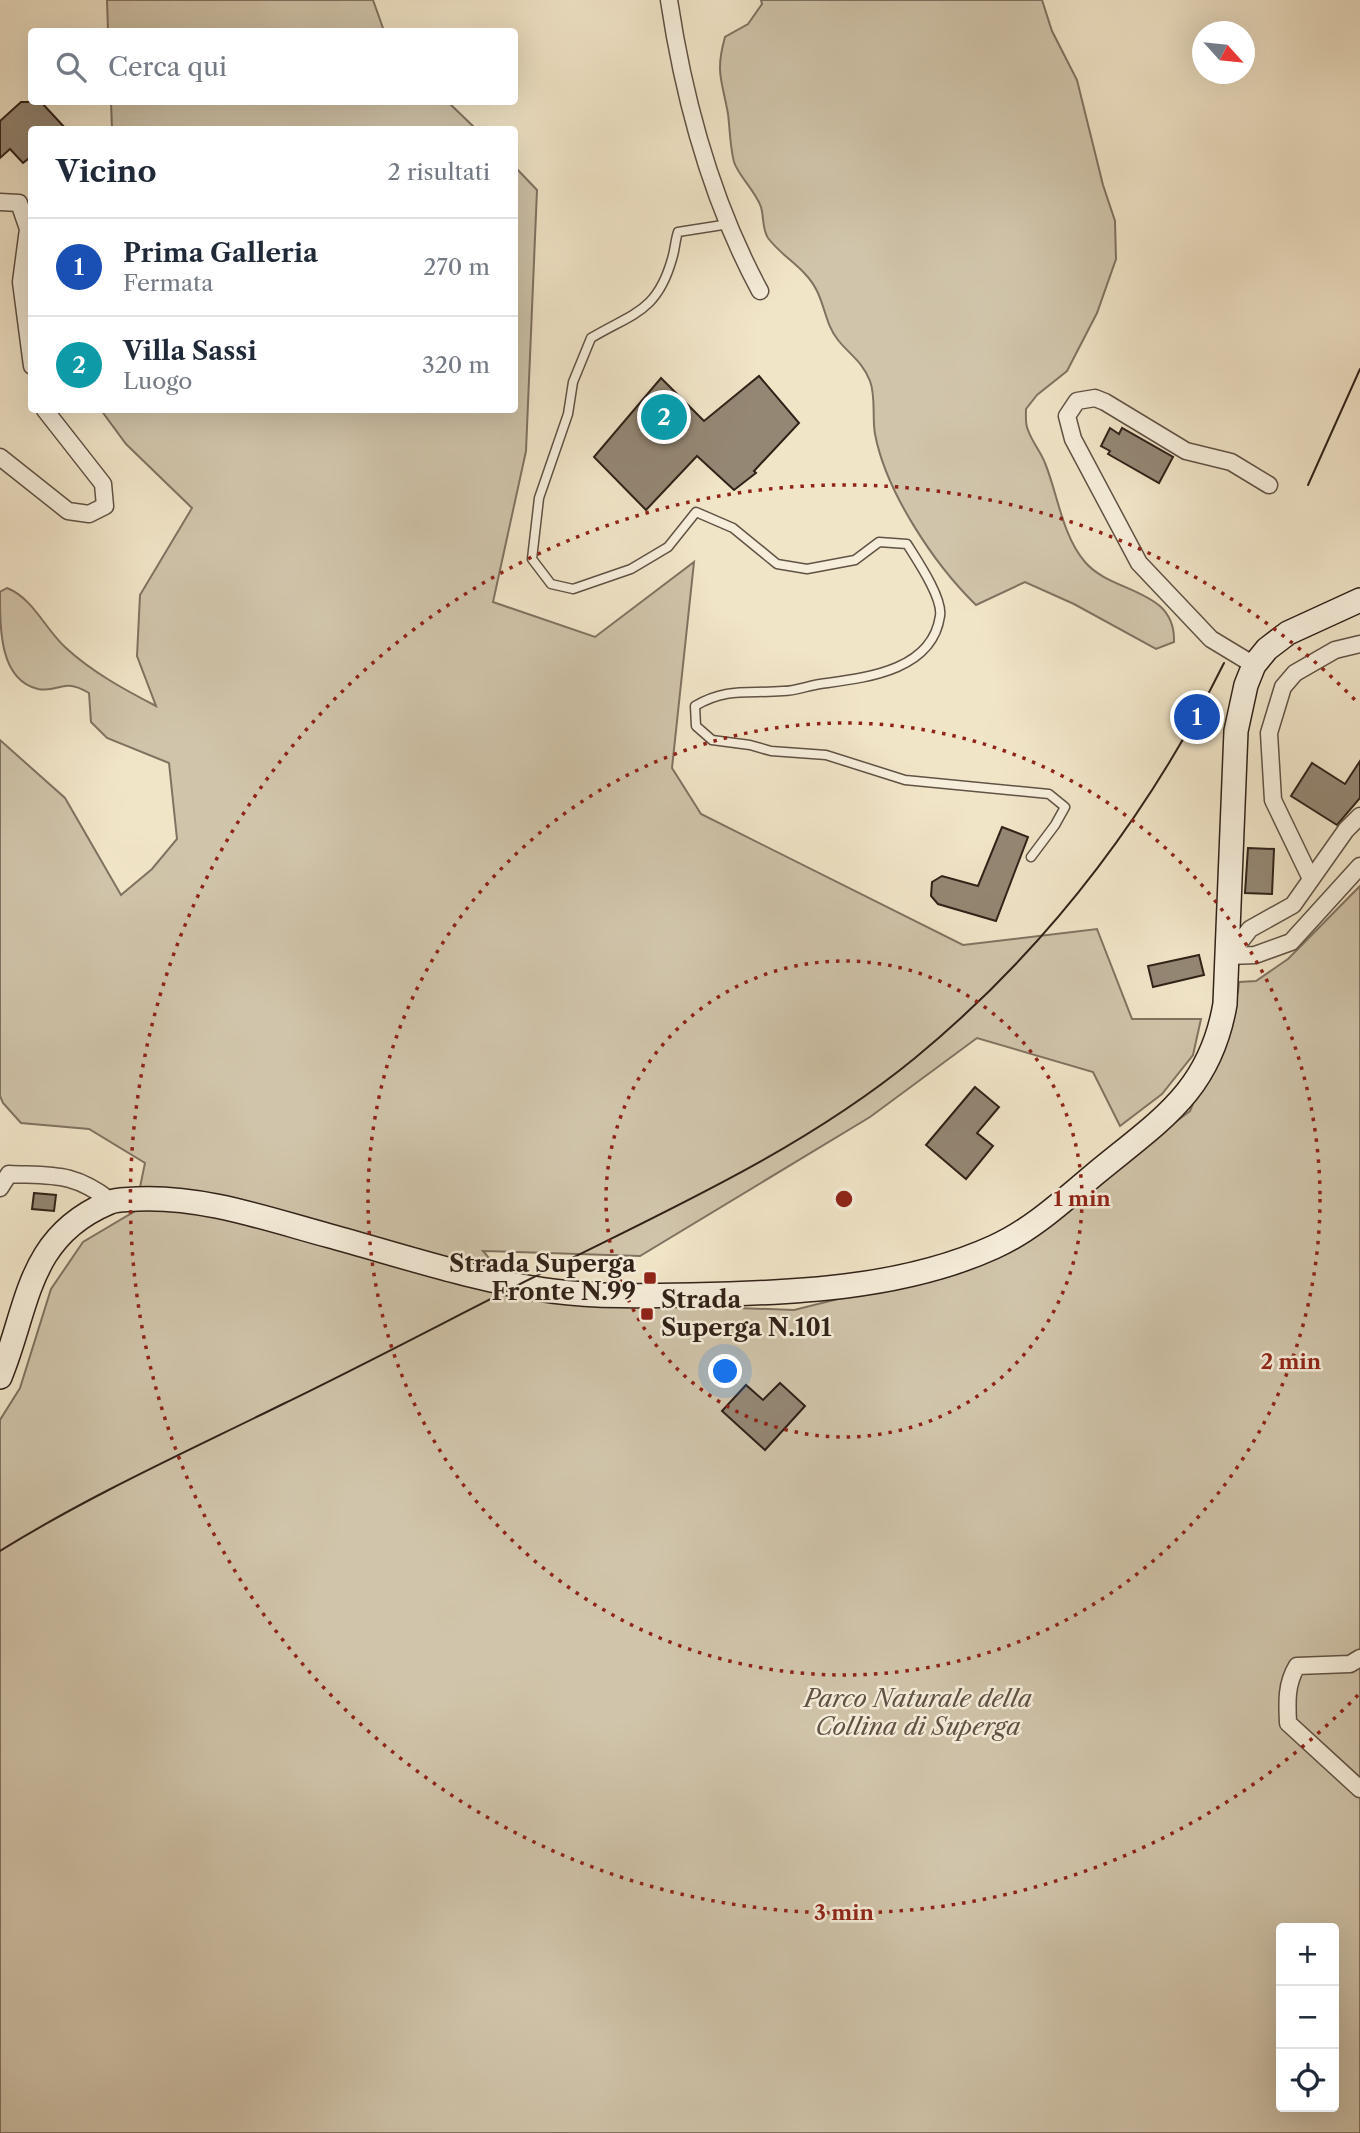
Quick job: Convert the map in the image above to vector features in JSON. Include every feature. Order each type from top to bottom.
[{"type":"street","points":[[668,0],[678,61],[706,160],[738,250],[760,291]]},
{"type":"street","points":[[0,202],[19,203],[28,226]]},
{"type":"street","points":[[28,236],[21,282],[28,335]]},
{"type":"street","points":[[1254,665],[1211,639],[1139,563],[1073,439],[1067,416],[1077,401],[1096,398],[1186,452],[1231,462],[1269,485]]},
{"type":"street","points":[[0,457],[68,511],[89,514],[105,506],[103,484],[47,413]]},
{"type":"street","points":[[0,1377],[37,1265],[59,1237],[84,1216],[111,1201],[169,1198],[229,1208],[461,1272],[550,1291],[615,1296],[730,1294],[840,1286],[950,1264],[1012,1238],[1047,1214],[1174,1108],[1190,1092],[1209,1061],[1223,1019],[1229,956],[1240,707],[1254,665],[1267,649],[1288,633],[1360,600]]},
{"type":"street","points":[[1311,878],[1273,800],[1269,733],[1283,687],[1295,673],[1335,650],[1355,643],[1360,644]]},
{"type":"street","points":[[1229,956],[1250,929],[1293,905],[1346,830],[1360,816]]},
{"type":"street","points":[[1229,956],[1255,955],[1291,942],[1360,866]]},
{"type":"street","points":[[0,1188],[9,1174],[57,1176],[87,1182],[111,1201]]},
{"type":"street","points":[[1360,1658],[1350,1664],[1297,1666],[1289,1680],[1287,1703],[1289,1723],[1360,1789]]},
{"type":"lane","points":[[729,224],[678,232],[673,257],[651,303],[634,316],[591,338],[573,382],[568,414],[539,498],[532,559],[551,584],[573,590],[631,569],[668,547],[696,512],[733,528],[777,564],[807,569],[855,560],[879,542],[907,544],[930,584],[941,614],[933,636],[918,655],[887,673],[858,679],[784,691],[741,691],[713,695],[695,706],[696,726],[712,740],[750,744],[771,751],[826,755],[905,780],[1049,794],[1065,807],[1031,857]]},
{"type":"green space","points":[[107,0],[373,0],[383,28],[108,28]]},
{"type":"green space","points":[[761,0],[1042,0],[1052,31],[1077,80],[1103,185],[1115,221],[1116,259],[1097,313],[1067,371],[1037,395],[1026,409],[1026,425],[1045,463],[1066,527],[1077,551],[1097,572],[1154,601],[1165,611],[1172,624],[1174,642],[1156,649],[1074,604],[1025,582],[976,605],[928,548],[901,503],[881,456],[875,434],[872,387],[867,374],[834,334],[812,283],[768,238],[758,201],[734,162],[720,76],[720,59],[725,37],[748,24],[762,4]]},
{"type":"green space","points":[[111,105],[451,105],[473,126],[112,126]]},
{"type":"green space","name":"Parco Naturale della Collina di Superga","points":[[518,170],[537,190],[526,451],[493,602],[595,637],[694,562],[672,768],[701,814],[963,945],[1097,929],[1132,1019],[1201,1019],[1193,1055],[1162,1094],[1120,1126],[1093,1072],[977,1038],[870,1117],[640,1256],[483,1251],[525,1300],[794,1310],[938,1274],[1008,1246],[1190,1111],[1238,992],[1239,982],[1256,981],[1288,959],[1360,886],[1360,2133],[0,2133],[0,1420],[20,1388],[51,1289],[83,1242],[135,1211],[145,1163],[89,1129],[21,1123],[0,1096],[0,740],[65,798],[121,895],[152,869],[177,839],[169,763],[107,738],[91,722],[89,693],[72,686],[38,689],[25,684],[16,676],[9,665],[2,637],[0,592],[7,588],[25,599],[58,640],[76,657],[109,680],[156,706],[137,656],[140,595],[192,508],[126,444],[103,413],[518,413]]},
{"type":"building","points":[[21,102],[28,102],[28,105],[44,105],[63,126],[28,126],[28,159],[23,163],[10,149],[0,158],[0,121]]},
{"type":"building","points":[[759,376],[799,423],[754,471],[756,473],[734,490],[697,456],[646,510],[594,457],[661,378],[704,421]]},
{"type":"building","points":[[1110,428],[1119,434],[1122,428],[1173,457],[1159,483],[1108,454],[1110,451],[1101,446]]},
{"type":"building","points":[[1360,761],[1360,798],[1337,825],[1291,796],[1312,763],[1345,784]]},
{"type":"building","points":[[1002,827],[1028,837],[996,921],[938,904],[931,896],[932,882],[942,876],[978,886]]},
{"type":"building","points":[[1248,848],[1274,849],[1272,894],[1245,893]]},
{"type":"building","points":[[1199,955],[1204,975],[1153,987],[1148,966]]},
{"type":"building","points":[[975,1087],[999,1107],[977,1133],[993,1146],[966,1179],[926,1145]]},
{"type":"building","points":[[34,1193],[56,1195],[54,1211],[32,1209]]},
{"type":"building","points":[[780,1383],[805,1406],[765,1450],[722,1411],[746,1385],[763,1400]]},
{"type":"tram line","points":[[1308,485],[1360,369]]},
{"type":"tram line","points":[[0,1551],[140,1474],[744,1171],[832,1118],[874,1089],[963,1016],[1008,972],[1091,877],[1162,773],[1195,719],[1224,663]]},
{"type":"place","name":"Villa Sassi","points":[[664,417]]},
{"type":"place","name":"Prima Galleria","points":[[1197,717]]},
{"type":"place","name":"Strada Superga Fronte N.99","points":[[650,1278]]},
{"type":"place","name":"Strada Superga N.101","points":[[647,1314]]}]
